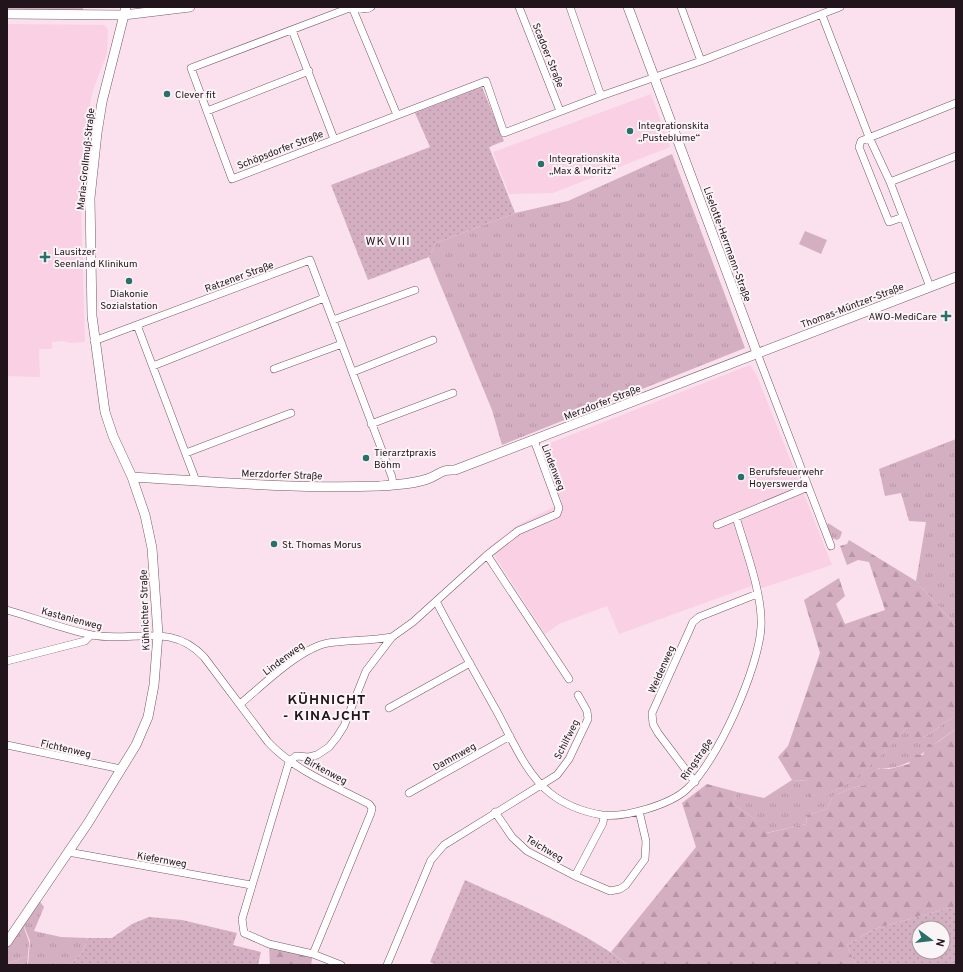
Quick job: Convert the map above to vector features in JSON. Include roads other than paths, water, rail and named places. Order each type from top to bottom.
[{"type":"street","points":[[7,14],[125,11],[190,7]]},
{"type":"street","points":[[352,7],[367,9],[372,7]]},
{"type":"street","points":[[352,7],[397,115]]},
{"type":"street","name":"Schöpsdorfer Straße","points":[[352,7],[191,68],[232,178],[486,81],[504,133],[560,111]]},
{"type":"street","name":"Scadoer Straße","points":[[519,7],[560,111]]},
{"type":"street","points":[[570,7],[601,96]]},
{"type":"street","name":"Liselotte-Herrmann-Straße","points":[[628,7],[757,353],[831,546]]},
{"type":"street","points":[[681,7],[701,61]]},
{"type":"street","points":[[560,111],[654,76],[701,61],[840,7]]},
{"type":"street","name":"Maria-Grollmuß-Straße","points":[[94,341],[90,242],[91,187],[102,102],[125,11]]},
{"type":"street","points":[[822,15],[869,137],[890,182],[930,287]]},
{"type":"street","name":"Schöpsdorfer Straße","points":[[292,30],[334,139]]},
{"type":"street","points":[[207,111],[309,71]]},
{"type":"street","points":[[903,217],[889,222],[859,147],[861,141],[956,103]]},
{"type":"street","points":[[890,182],[956,156]]},
{"type":"street","name":"Ratzener Straße","points":[[94,341],[310,260],[353,372],[393,485]]},
{"type":"street","name":"Thomas-Müntzer-Straße","points":[[757,353],[956,277]]},
{"type":"street","points":[[333,320],[415,290]]},
{"type":"street","points":[[153,366],[324,298]]},
{"type":"street","points":[[137,325],[196,481]]},
{"type":"street","points":[[353,372],[433,340]]},
{"type":"street","name":"Kühnichter Straße","points":[[7,942],[68,852],[136,745],[148,717],[154,685],[158,634],[152,548],[145,515],[132,477],[113,436],[105,412],[94,341]]},
{"type":"street","points":[[274,369],[342,344]]},
{"type":"street","name":"Merzdorfer Straße","points":[[132,477],[335,487],[393,485],[430,478],[447,469],[455,470],[757,353]]},
{"type":"street","points":[[371,424],[453,393]]},
{"type":"street","points":[[186,453],[291,412]]},
{"type":"street","name":"Lindenweg","points":[[289,762],[296,756],[309,757],[317,755],[333,742],[344,726],[364,675],[392,637],[414,622],[487,555],[523,528],[554,516],[559,511],[534,440]]},
{"type":"street","points":[[717,525],[808,487]]},
{"type":"street","points":[[736,517],[757,594]]},
{"type":"street","points":[[487,555],[569,679]]},
{"type":"street","name":"Ringstraße","points":[[436,602],[510,736],[529,768],[542,785],[554,796],[575,808],[604,815],[639,811],[669,801],[695,782],[721,742],[753,662],[761,629],[761,618],[757,594]]},
{"type":"street","name":"Weidenweg","points":[[695,782],[658,733],[653,724],[652,713],[693,622],[699,617],[757,594]]},
{"type":"street","name":"Kastanienweg","points":[[7,610],[91,635],[108,637],[158,634]]},
{"type":"street","points":[[158,634],[198,650],[268,742],[289,762]]},
{"type":"street","points":[[7,661],[85,641],[91,635]]},
{"type":"street","name":"Lindenweg","points":[[240,704],[308,650],[327,643],[374,640],[392,637]]},
{"type":"street","points":[[374,640],[378,645],[380,652]]},
{"type":"street","points":[[389,708],[470,663]]},
{"type":"street","name":"Schilfweg","points":[[542,785],[557,775],[569,759],[585,725],[587,711],[578,695]]},
{"type":"street","name":"Dammweg","points":[[409,793],[510,736]]},
{"type":"street","name":"Fichtenweg","points":[[7,745],[121,769]]},
{"type":"street","name":"Birkenweg","points":[[313,954],[372,808],[369,804],[289,762],[242,919],[244,933],[269,944],[313,954],[340,965]]},
{"type":"street","points":[[388,965],[431,860],[443,846],[495,812],[542,785]]},
{"type":"street","name":"Teichweg","points":[[495,812],[516,843],[539,858],[610,891],[620,889],[626,885],[641,866],[647,850],[639,811]]},
{"type":"street","points":[[575,876],[603,823],[604,815]]},
{"type":"street","name":"Kiefernweg","points":[[68,852],[252,885]]},
{"type":"place","name":"Clever fit","points":[[167,94]]},
{"type":"place","name":"Integrationskita „Pusteblume“","points":[[630,131]]},
{"type":"place","name":"Integrationskita „Max & Moritz“","points":[[541,164]]},
{"type":"place","name":"Lausitzer Seenland Klinikum","points":[[45,257]]},
{"type":"place","name":"Diakonie Sozialstation","points":[[129,281]]},
{"type":"place","name":"AWO-MediCare","points":[[946,316]]},
{"type":"place","name":"Tierarztpraxis Böhm","points":[[366,458]]},
{"type":"place","name":"Berufsfeuerwehr Hoyerswerda","points":[[741,477]]},
{"type":"place","name":"St. Thomas Morus","points":[[274,544]]},
{"type":"district","name":"WK VIII","points":[[388,241]]},
{"type":"district","name":"KÜHNICHT - KINAJCHT","points":[[327,708]]}]
